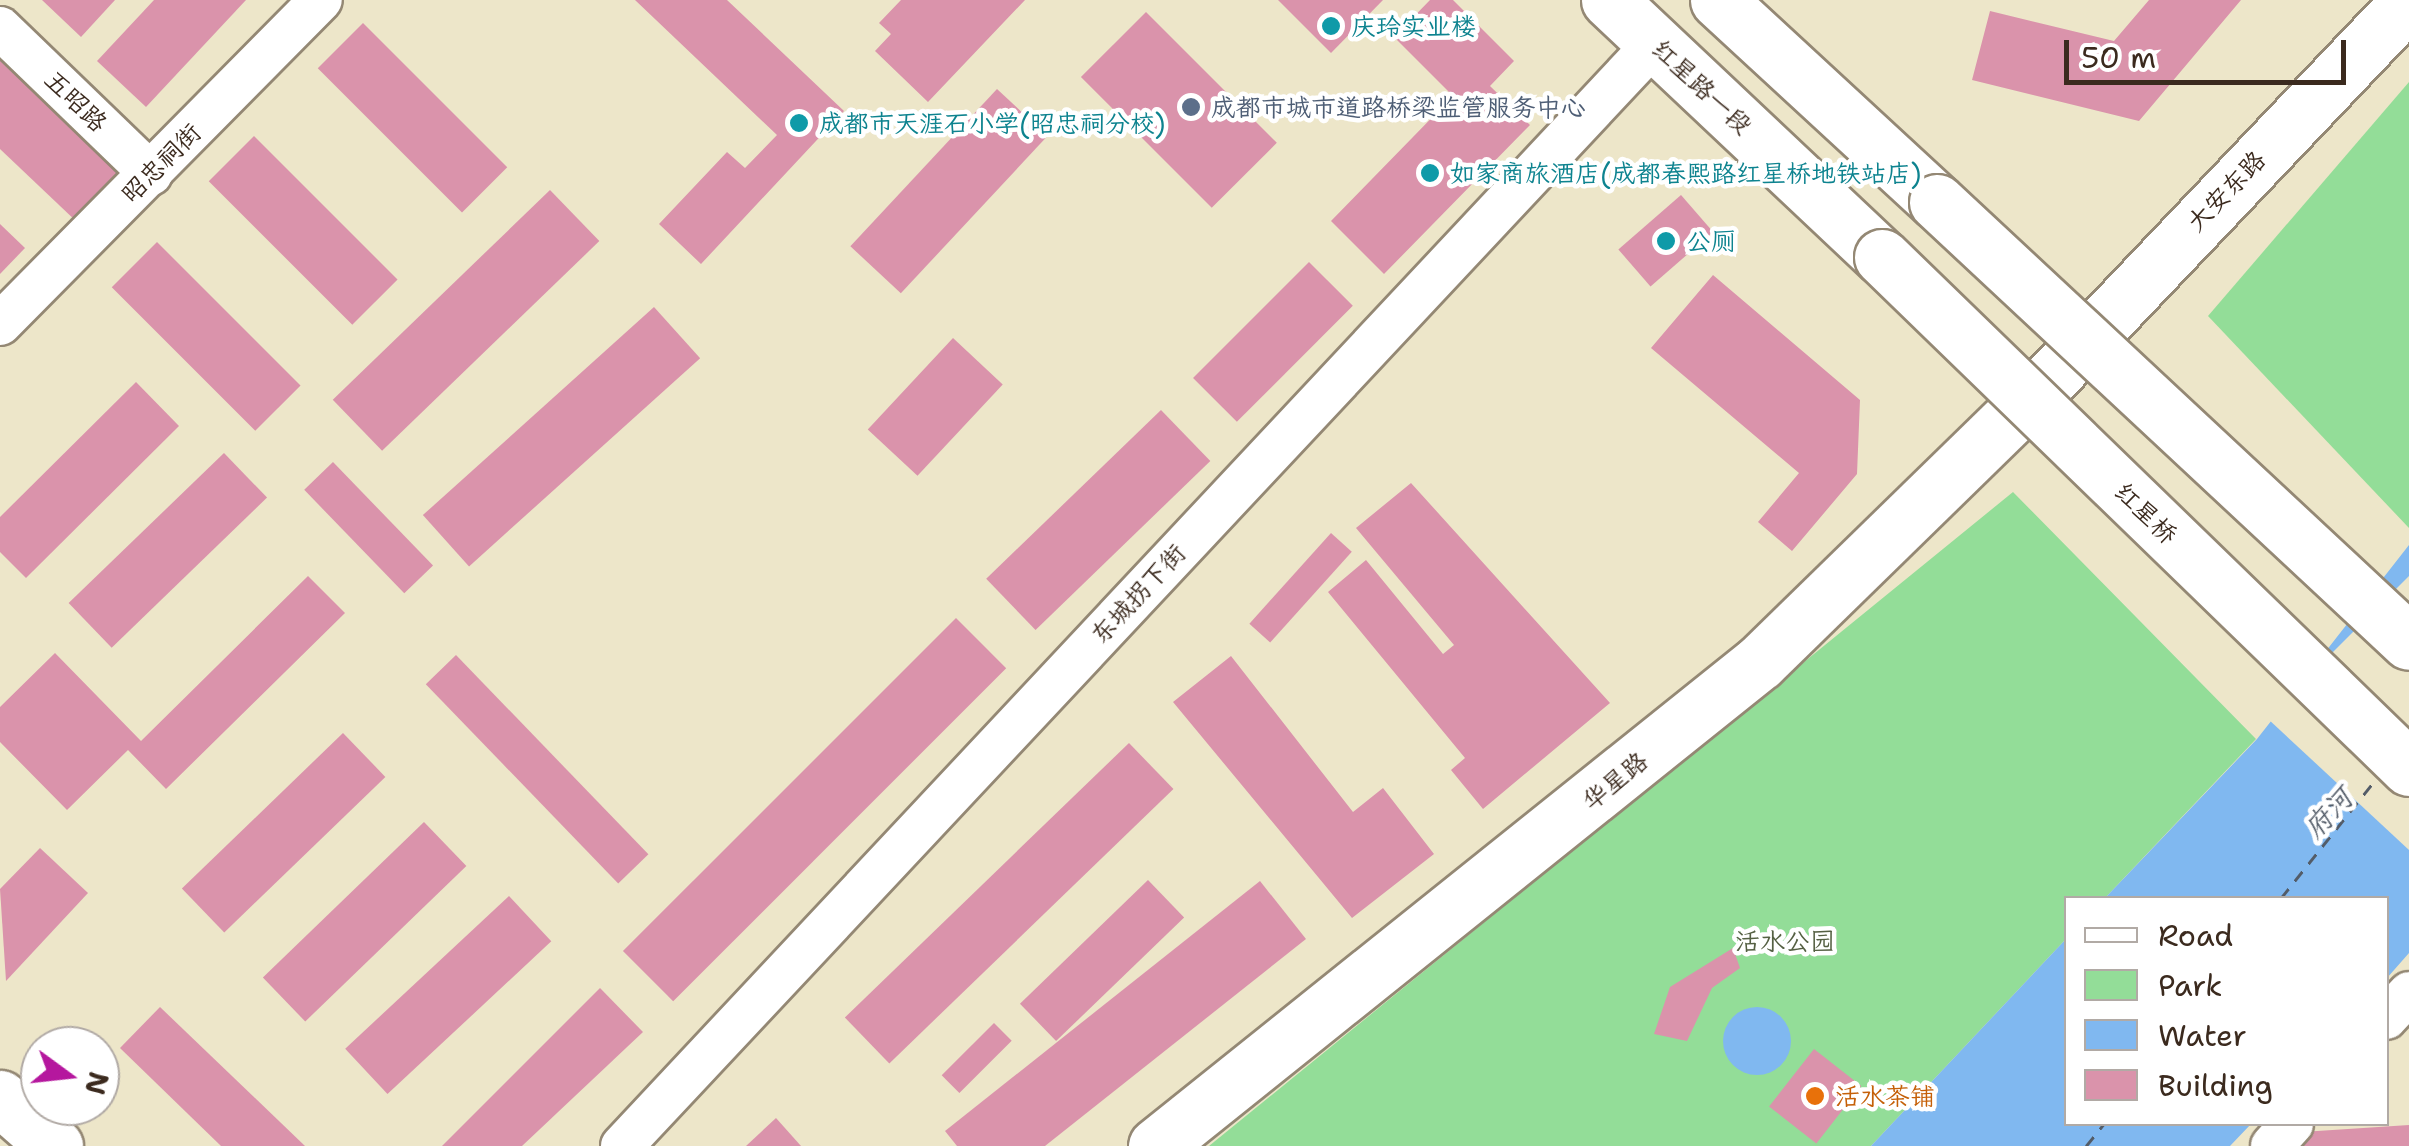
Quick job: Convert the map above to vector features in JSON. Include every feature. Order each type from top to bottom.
[{"type":"main road","name":"红星路一段","points":[[1610,0],[1882,257]]},
{"type":"main road","points":[[1718,0],[2409,642]]},
{"type":"main road","name":"大安东路","points":[[2046,384],[2409,1]]},
{"type":"main road","name":"红星桥","points":[[1882,257],[2409,768]]},
{"type":"main road","name":"华星路","points":[[1156,1146],[1760,662],[2046,384]]},
{"type":"main road","points":[[0,1098],[55,1146]]},
{"type":"street","name":"昭忠祠街","points":[[0,324],[321,0]]},
{"type":"street","name":"五昭路","points":[[0,28],[151,174]]},
{"type":"street","name":"东城拐下街","points":[[622,1146],[1656,43]]},
{"type":"street","points":[[2389,1015],[2409,993]]},
{"type":"street","points":[[2272,1146],[2290,1126]]},
{"type":"green space","points":[[2409,82],[2409,528],[2208,316]]},
{"type":"green space","name":"活水公园","points":[[2013,492],[2256,739],[2107,896],[2064,896],[2064,941],[1871,1146],[1209,1146]]},
{"type":"water","name":"府河","points":[[2409,545],[2409,953],[2389,976],[2389,896],[2107,896],[2257,739]]},
{"type":"water","points":[[2064,941],[2064,1126],[2249,1126],[2230,1146],[1871,1146]]},
{"type":"water","points":[[1757,1007],[1770,1009],[1781,1017],[1789,1028],[1789,1054],[1781,1065],[1770,1073],[1757,1075],[1744,1073],[1733,1065],[1725,1054],[1723,1041],[1725,1028],[1733,1017],[1744,1009]]},
{"type":"pier","points":[[2409,576],[2409,850],[2267,718]]},
{"type":"building","points":[[42,0],[115,0],[81,37]]},
{"type":"building","points":[[154,0],[246,0],[146,107],[97,61]]},
{"type":"building","name":"成都市天涯石小学(昭忠祠分校)","points":[[635,0],[727,0],[844,111],[701,264],[659,224],[727,152],[745,168],[777,135]]},
{"type":"building","points":[[901,0],[1025,0],[928,102],[875,51],[891,34],[879,23]]},
{"type":"building","name":"庆玲实业楼","points":[[1278,0],[1383,0],[1331,53]]},
{"type":"building","name":"如家商旅酒店(成都春熙路红星桥地铁站店)","points":[[1430,0],[1453,0],[1514,61],[1490,86],[1530,125],[1384,274],[1331,221],[1453,96],[1394,37]]},
{"type":"building","points":[[2149,0],[2241,0],[2139,121],[1972,80],[1990,11],[2114,41]]},
{"type":"building","points":[[1146,12],[1277,143],[1212,208],[1081,77]]},
{"type":"building","points":[[363,23],[507,167],[462,213],[318,68]]},
{"type":"building","points":[[0,54],[125,172],[78,223],[0,149]]},
{"type":"building","points":[[997,89],[1047,136],[901,293],[850,246]]},
{"type":"building","points":[[254,136],[398,280],[352,325],[209,181]]},
{"type":"building","points":[[550,190],[599,241],[382,451],[333,400]]},
{"type":"building","name":"公厕","points":[[1681,195],[1713,232],[1651,286],[1618,249]]},
{"type":"building","points":[[0,224],[25,248],[0,274]]},
{"type":"building","points":[[157,242],[301,386],[255,431],[112,287]]},
{"type":"building","points":[[1309,262],[1353,306],[1237,422],[1193,378]]},
{"type":"building","points":[[1713,275],[1860,400],[1857,474],[1792,551],[1758,522],[1799,473],[1651,348]]},
{"type":"building","points":[[654,307],[700,358],[469,566],[423,515]]},
{"type":"building","points":[[953,338],[1003,384],[917,476],[868,429]]},
{"type":"building","points":[[136,382],[179,426],[26,578],[0,552],[0,517]]},
{"type":"building","points":[[1161,410],[1210,461],[1036,630],[986,579]]},
{"type":"building","points":[[224,453],[267,498],[112,648],[69,603]]},
{"type":"building","points":[[333,462],[433,566],[404,593],[304,490]]},
{"type":"building","points":[[1411,483],[1610,703],[1483,809],[1451,770],[1465,758],[1328,592],[1366,560],[1443,654],[1454,645],[1356,528]]},
{"type":"building","points":[[1331,533],[1352,552],[1270,642],[1249,624]]},
{"type":"building","points":[[308,576],[345,613],[166,789],[128,750],[67,810],[0,742],[0,707],[55,653],[141,741]]},
{"type":"building","points":[[956,618],[1006,668],[673,1001],[623,951]]},
{"type":"building","points":[[456,655],[648,854],[618,883],[426,684]]},
{"type":"building","points":[[1231,656],[1353,812],[1383,788],[1434,854],[1352,918],[1173,702]]},
{"type":"building","points":[[343,733],[385,777],[224,932],[182,889]]},
{"type":"building","points":[[1129,743],[1173,789],[889,1063],[845,1017]]},
{"type":"building","points":[[424,822],[466,866],[305,1021],[263,978]]},
{"type":"building","points":[[40,848],[88,893],[6,981],[0,889]]},
{"type":"building","points":[[1148,880],[1184,917],[1056,1041],[1020,1004]]},
{"type":"building","points":[[1260,881],[1306,939],[1045,1146],[957,1146],[945,1131]]},
{"type":"building","points":[[509,896],[551,941],[387,1094],[345,1049]]},
{"type":"building","points":[[1733,948],[1740,968],[1712,988],[1687,1041],[1654,1034],[1670,987]]},
{"type":"building","points":[[600,988],[643,1032],[522,1146],[442,1146]]},
{"type":"building","points":[[160,1007],[305,1146],[221,1146],[120,1048]]},
{"type":"building","points":[[994,1023],[1012,1041],[959,1093],[942,1075]]},
{"type":"building","name":"活水茶铺","points":[[1814,1049],[1861,1086],[1816,1143],[1769,1107]]},
{"type":"building","points":[[776,1118],[801,1146],[746,1146]]},
{"type":"building","points":[[2409,1125],[2409,1146],[2289,1146],[2302,1132]]},
{"type":"ferry route","points":[[2283,896],[2380,774]]},
{"type":"ferry route","points":[[2086,1146],[2102,1126]]},
{"type":"place","name":"庆玲实业楼","points":[[1331,26]]},
{"type":"place","name":"成都市城市道路桥梁监管服务中心","points":[[1191,107]]},
{"type":"place","name":"成都市天涯石小学(昭忠祠分校)","points":[[799,123]]},
{"type":"place","name":"如家商旅酒店(成都春熙路红星桥地铁站店)","points":[[1430,173]]},
{"type":"place","name":"公厕","points":[[1666,241]]},
{"type":"place","name":"活水茶铺","points":[[1815,1096]]}]
